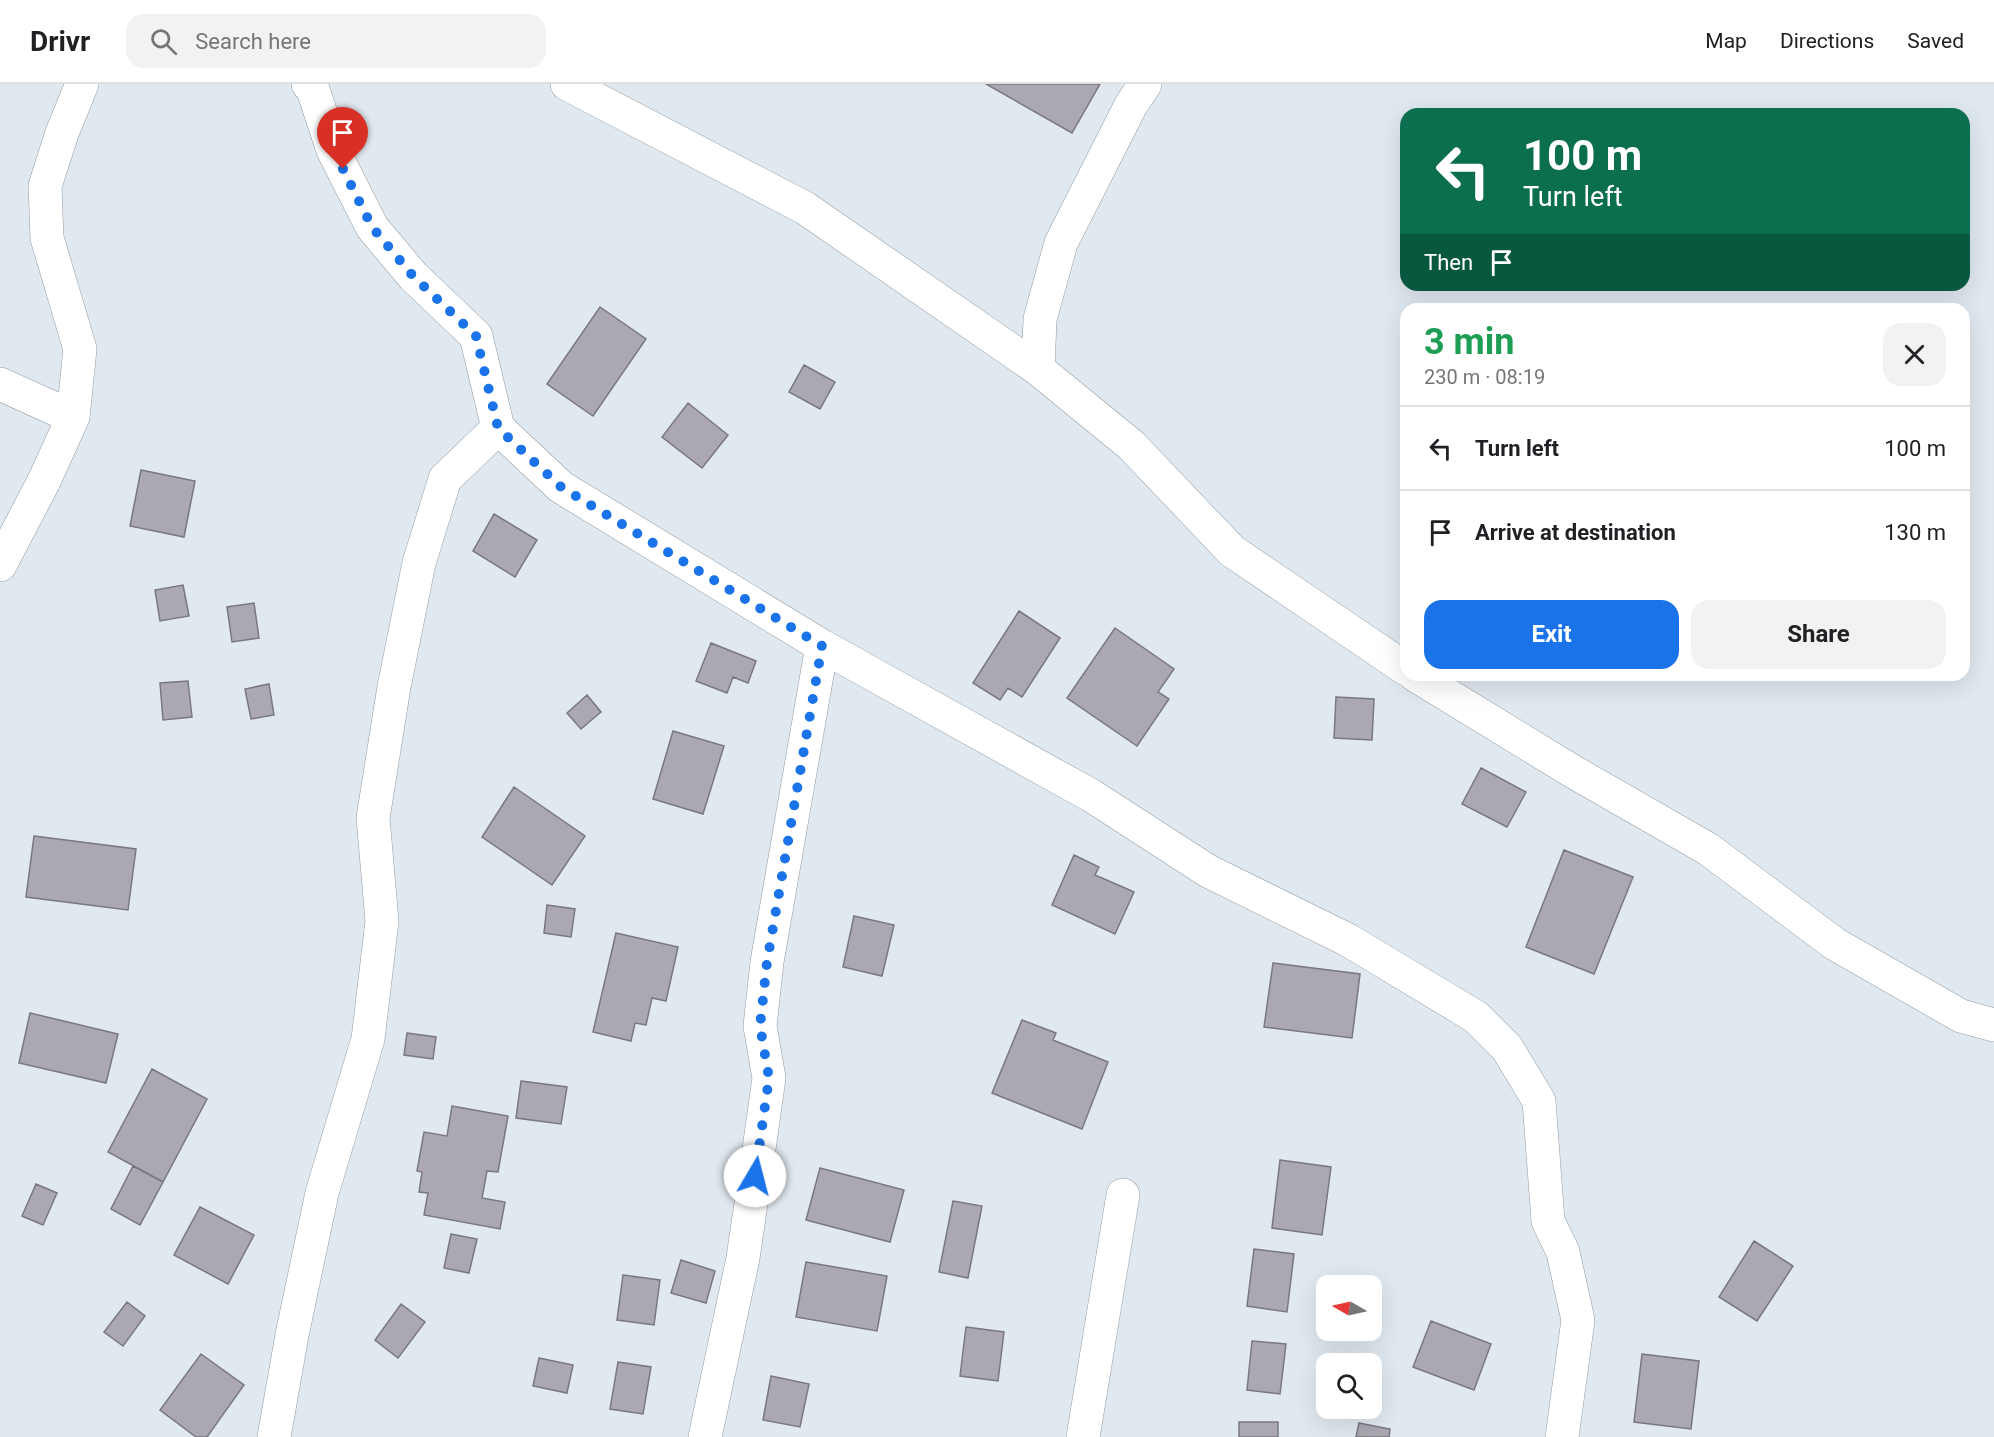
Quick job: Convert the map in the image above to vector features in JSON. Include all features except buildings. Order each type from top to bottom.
[{"type":"street","points":[[0,565],[44,481],[73,417],[80,349],[47,238],[45,186],[62,133],[82,84]]},
{"type":"street","points":[[308,84],[313,90],[333,150],[372,227],[413,276],[476,336],[498,428],[561,487],[822,646],[1092,796],[1208,871],[1348,940],[1476,1017],[1507,1048],[1539,1101],[1548,1221],[1563,1252],[1578,1320],[1562,1437]]},
{"type":"street","points":[[567,84],[805,208],[1038,369],[1131,445],[1232,551],[1400,665]]},
{"type":"street","points":[[1038,369],[1040,319],[1061,243],[1131,105],[1145,84]]},
{"type":"street","points":[[0,384],[73,417]]},
{"type":"street","points":[[274,1437],[292,1335],[322,1193],[368,1039],[382,921],[373,818],[394,687],[419,563],[445,479],[498,428]]},
{"type":"street","points":[[705,1437],[743,1258],[769,1078],[760,1026],[765,983],[822,646]]},
{"type":"street","points":[[1424,681],[1572,771],[1708,849],[1835,944],[1961,1016],[1994,1025]]},
{"type":"street","points":[[1083,1437],[1123,1195]]},
{"type":"route","points":[[343,169],[372,227],[413,276],[476,336],[498,428],[561,487],[822,646],[767,962],[760,1026],[769,1078],[755,1176]]}]
